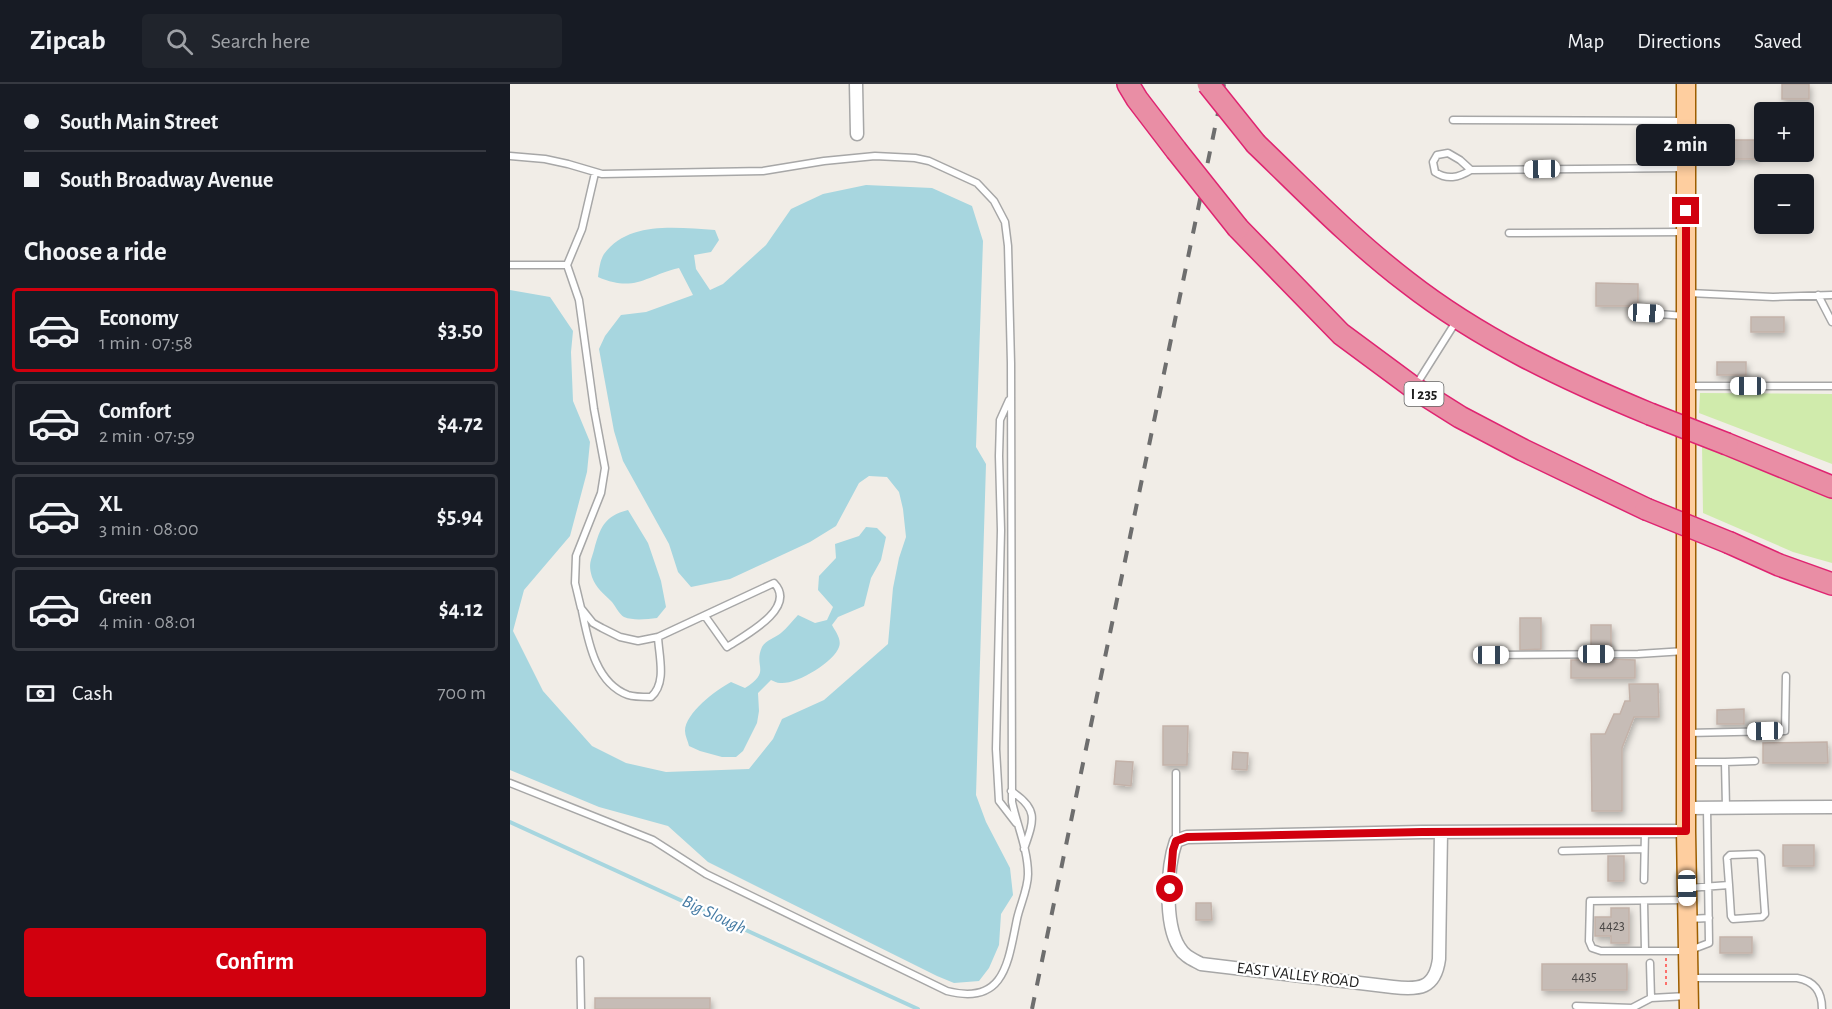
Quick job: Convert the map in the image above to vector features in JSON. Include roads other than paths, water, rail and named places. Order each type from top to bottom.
[{"type":"highway","name":"I 235","points":[[1128,84],[1176,150],[1239,228],[1341,334],[1414,388],[1460,417],[1523,450],[1646,509],[1779,565]]},
{"type":"highway","points":[[1208,84],[1256,144],[1326,212],[1397,274],[1458,319],[1579,384],[1832,487]]},
{"type":"highway","points":[[1727,444],[1832,478]]},
{"type":"highway","points":[[1779,565],[1832,578]]},
{"type":"highway","points":[[1779,565],[1832,584]]},
{"type":"main road","points":[[1686,84],[1688,994]]},
{"type":"street","points":[[856,84],[857,134]]},
{"type":"street","points":[[1686,808],[1832,807]]},
{"type":"street","points":[[1176,841],[1187,837],[1441,832],[1686,831]]},
{"type":"street","name":"EAST VALLEY ROAD","points":[[1176,841],[1170,876],[1170,908],[1172,928],[1178,946],[1186,956],[1201,964],[1413,989],[1426,986],[1437,972],[1440,945],[1441,832]]},
{"type":"lane","points":[[1453,120],[1686,121]]},
{"type":"lane","points":[[1471,170],[1448,153],[1437,155],[1433,162],[1435,172],[1443,178],[1461,176],[1471,170],[1686,168]]},
{"type":"lane","points":[[510,156],[545,159],[595,173],[762,171],[824,160],[875,156],[915,158],[929,161],[977,183],[994,201],[1005,222],[1008,246],[1011,396],[1011,791],[1028,876],[1007,967],[995,984],[986,989],[964,995],[947,991],[717,879],[653,840],[510,783]]},
{"type":"lane","points":[[595,173],[582,229],[567,265],[579,300],[585,332],[594,410],[605,468],[601,493],[576,556],[575,583],[587,638],[598,667],[611,684],[627,695],[651,698],[657,692],[661,683],[658,637]]},
{"type":"lane","points":[[1509,233],[1686,232]]},
{"type":"lane","points":[[510,265],[567,265]]},
{"type":"lane","points":[[1686,293],[1773,297],[1832,295]]},
{"type":"lane","points":[[1818,296],[1832,322]]},
{"type":"lane","points":[[1646,313],[1686,316]]},
{"type":"lane","points":[[1414,388],[1458,319]]},
{"type":"lane","points":[[1686,386],[1832,386]]},
{"type":"lane","points":[[1011,396],[1000,420],[1001,530],[996,749],[999,801],[1016,824]]},
{"type":"lane","points":[[581,608],[593,623],[620,637],[638,641],[658,637],[774,584],[780,589],[778,604],[770,618],[727,647],[705,616]]},
{"type":"lane","points":[[1491,655],[1638,654],[1686,651]]},
{"type":"lane","points":[[1686,732],[1785,731],[1786,676]]},
{"type":"lane","points":[[1686,762],[1755,761]]},
{"type":"lane","points":[[1725,762],[1726,807]]},
{"type":"lane","points":[[1176,773],[1176,841]]},
{"type":"lane","points":[[1011,791],[1028,803],[1031,809],[1024,849]]},
{"type":"lane","points":[[1707,807],[1708,886],[1709,918],[1709,943],[1688,951],[1601,951],[1592,948],[1589,941],[1590,901],[1644,901],[1687,894],[1708,886],[1729,885]]},
{"type":"lane","points":[[1644,880],[1645,831]]},
{"type":"lane","points":[[1562,851],[1644,849]]},
{"type":"lane","points":[[1758,854],[1761,857],[1765,914],[1762,917],[1733,919],[1729,885],[1727,858],[1730,855],[1758,854]]},
{"type":"lane","points":[[1644,901],[1645,951]]},
{"type":"lane","points":[[1688,918],[1709,918]]},
{"type":"lane","points":[[580,960],[581,1009]]},
{"type":"lane","points":[[1650,963],[1651,998]]},
{"type":"lane","points":[[1576,1006],[1632,1008],[1651,998],[1807,980],[1819,992],[1822,1009]]},
{"type":"water","points":[[866,185],[932,188],[972,206],[983,241],[976,447],[986,464],[976,795],[986,822],[1010,868],[1013,895],[1001,914],[999,945],[989,968],[979,981],[954,983],[937,976],[708,862],[668,826],[599,807],[510,770],[510,290],[550,297],[573,331],[571,352],[573,401],[590,442],[587,472],[570,536],[524,590],[513,631],[543,691],[592,746],[626,763],[666,772],[749,769],[773,739],[782,719],[824,700],[888,644],[893,588],[906,537],[899,492],[887,477],[869,476],[859,483],[836,526],[810,542],[730,579],[691,587],[678,572],[669,544],[623,461],[614,431],[599,349],[605,336],[621,315],[646,312],[693,295],[679,268],[631,283],[611,282],[598,277],[603,256],[614,243],[627,236],[655,228],[715,230],[719,240],[711,252],[694,255],[696,269],[710,290],[723,284],[766,245],[791,209],[823,194]]},
{"type":"water","points":[[628,510],[648,543],[661,581],[666,607],[657,618],[624,617],[598,588],[592,577],[590,563],[601,529],[608,519]]},
{"type":"water","points":[[866,527],[877,528],[886,537],[881,560],[871,578],[864,606],[838,617],[832,625],[840,641],[836,653],[814,671],[787,683],[771,680],[758,693],[757,723],[743,751],[736,757],[722,757],[689,746],[685,731],[690,717],[717,690],[731,682],[745,688],[753,682],[760,673],[760,654],[766,643],[781,633],[798,615],[815,623],[827,620],[833,607],[818,590],[819,576],[836,558],[835,544],[859,536]]},
{"type":"waterway","name":"Big Slough","points":[[510,822],[918,1009]]},
{"type":"railway","points":[[1032,1009],[1224,84]]}]
